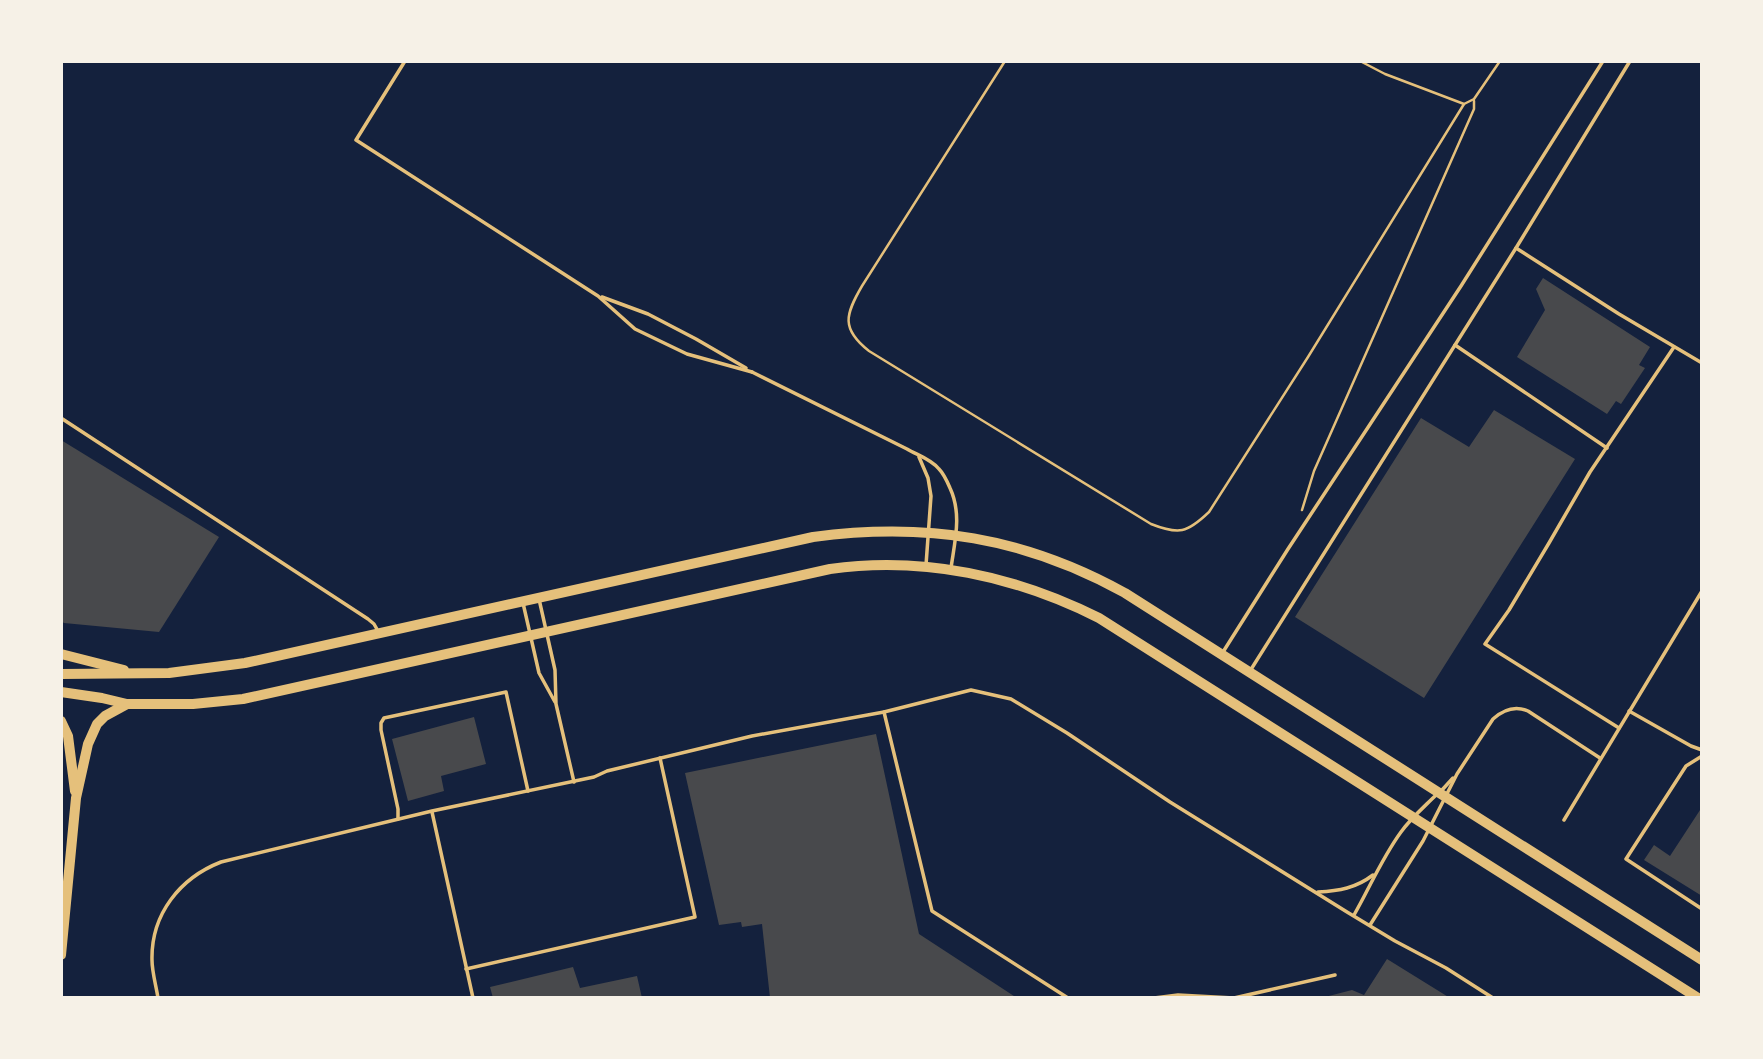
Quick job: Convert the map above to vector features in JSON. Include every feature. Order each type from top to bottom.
[{"type":"main road","points":[[61,674],[195,671],[245,663],[813,537],[869,531],[956,535],[1035,553],[1082,571],[1125,593],[1702,960]]},
{"type":"main road","points":[[61,692],[127,704],[193,704],[243,699],[830,569],[872,565],[925,567],[996,578],[1064,601],[1099,618],[1698,998]]},
{"type":"main road","points":[[61,654],[136,674]]},
{"type":"street","points":[[61,955],[76,798],[88,744],[95,727],[105,716],[127,704]]},
{"type":"street","points":[[61,721],[68,736],[76,798]]},
{"type":"lane","points":[[405,61],[356,140],[598,296],[635,329],[687,354],[752,372]]},
{"type":"lane","points":[[1222,654],[1603,61]]},
{"type":"lane","points":[[1250,672],[1630,61]]},
{"type":"lane","points":[[1516,248],[1702,363]]},
{"type":"lane","points":[[598,296],[648,314],[752,372],[939,468],[957,506],[951,570]]},
{"type":"lane","points":[[1455,345],[1607,448]]},
{"type":"lane","points":[[1619,728],[1485,644],[1509,610],[1590,472],[1674,346]]},
{"type":"lane","points":[[61,418],[368,619],[380,634]]},
{"type":"lane","points":[[918,455],[930,485],[931,496],[925,567]]},
{"type":"lane","points":[[1564,820],[1702,591]]},
{"type":"lane","points":[[539,598],[555,670],[556,704],[574,782]]},
{"type":"lane","points":[[522,603],[539,673],[556,704]]},
{"type":"lane","points":[[158,998],[152,961],[155,934],[165,908],[189,880],[221,862],[432,811],[574,782],[607,771],[752,736],[884,712],[971,690],[1011,699],[1170,802],[1493,998]]},
{"type":"lane","points":[[398,819],[381,730],[384,718],[506,692],[528,791]]},
{"type":"lane","points":[[1370,925],[1423,841],[1442,795],[1499,713],[1515,708],[1528,710],[1600,758]]},
{"type":"lane","points":[[1629,710],[1702,750]]},
{"type":"lane","points":[[884,712],[932,911],[1068,998]]},
{"type":"lane","points":[[1702,756],[1686,766],[1626,859],[1702,908]]},
{"type":"lane","points":[[467,969],[695,917],[660,758]]},
{"type":"lane","points":[[1354,915],[1402,830],[1442,795],[1457,774]]},
{"type":"lane","points":[[432,811],[473,998]]},
{"type":"lane","points":[[1316,892],[1348,888],[1375,874]]},
{"type":"lane","points":[[1154,998],[1178,995],[1234,998],[1335,975]]},
{"type":"path","points":[[1005,61],[862,286],[848,315],[850,328],[856,341],[869,351],[1151,524],[1168,531],[1184,530],[1196,524],[1209,512],[1464,104],[1474,99],[1500,61]]},
{"type":"path","points":[[1360,61],[1464,104]]},
{"type":"path","points":[[1301,510],[1314,471],[1474,109],[1474,99]]},
{"type":"building","points":[[1543,278],[1650,347],[1639,365],[1645,368],[1621,404],[1616,401],[1607,414],[1517,357],[1545,310],[1536,289]]},
{"type":"building","points":[[1494,410],[1575,459],[1424,698],[1295,617],[1421,418],[1469,447]]},
{"type":"building","points":[[61,440],[219,537],[159,632],[61,621]]},
{"type":"building","points":[[474,717],[486,764],[441,776],[444,791],[408,801],[392,739]]},
{"type":"building","points":[[876,734],[919,934],[1017,998],[770,998],[762,924],[742,927],[741,922],[719,925],[685,773]]},
{"type":"building","points":[[1702,807],[1702,896],[1644,860],[1654,845],[1670,856]]},
{"type":"building","points":[[1387,959],[1450,998],[1321,998],[1352,990],[1364,995]]},
{"type":"building","points":[[573,967],[580,988],[637,976],[642,998],[493,998],[490,987]]}]
